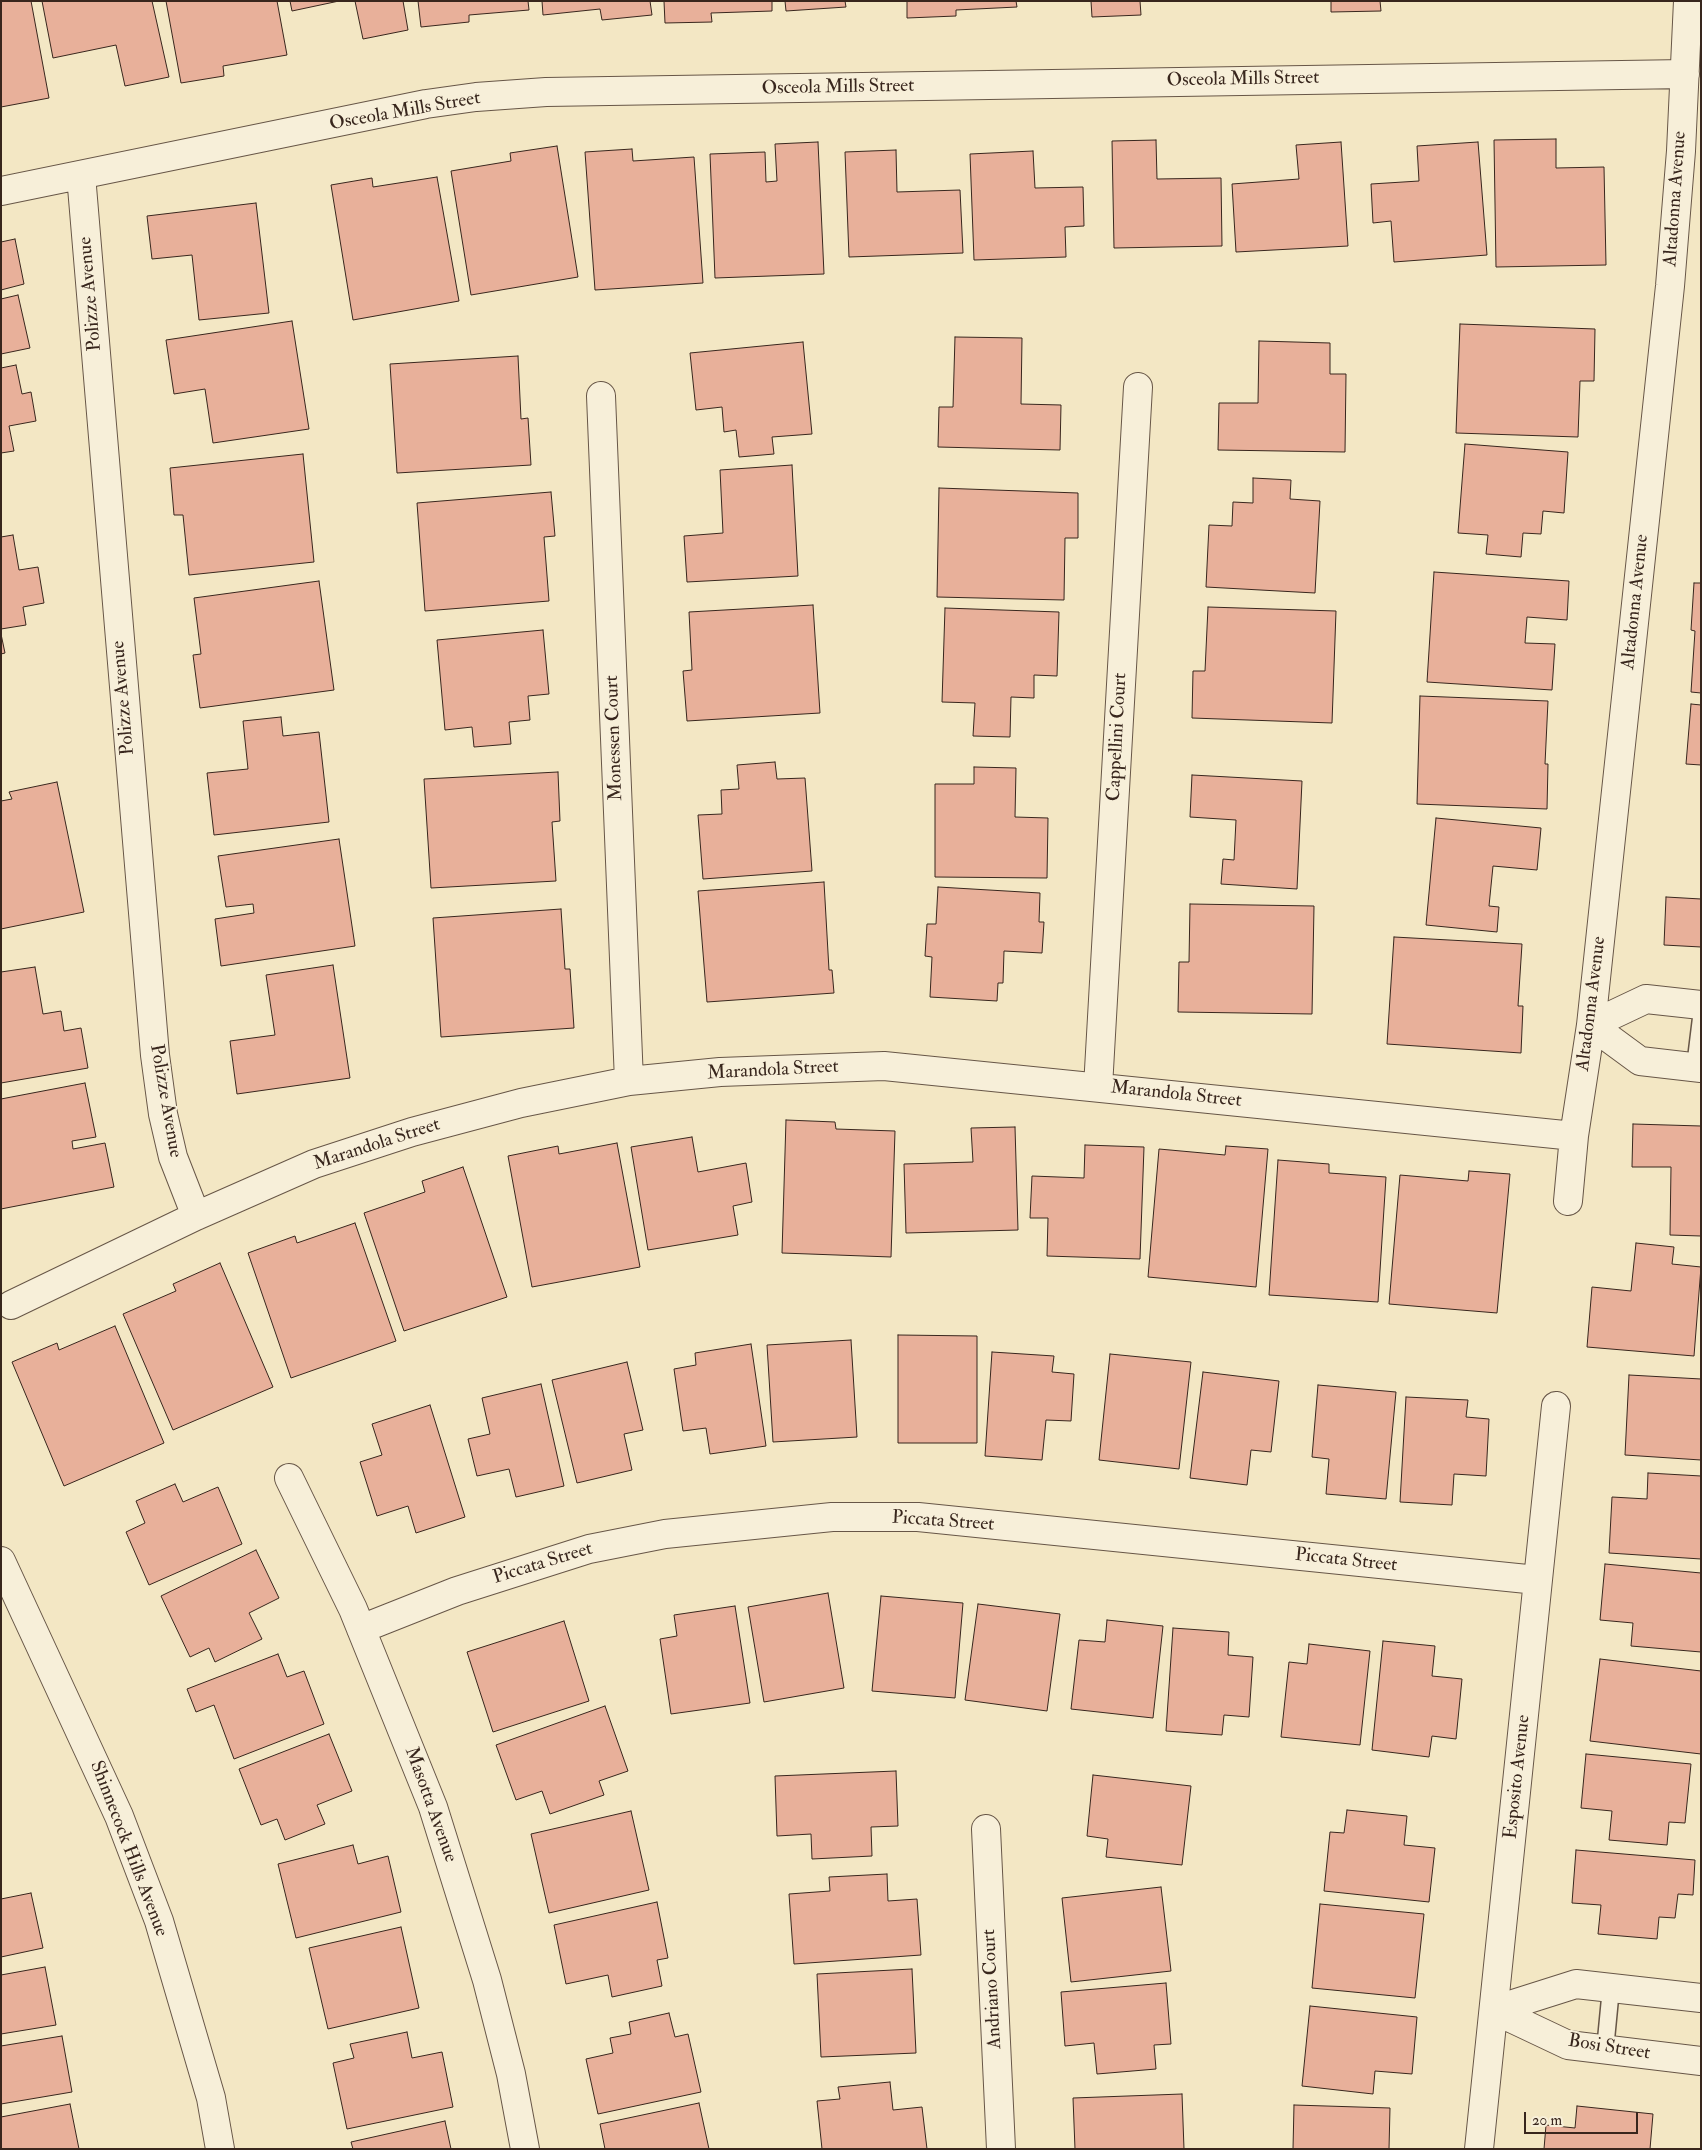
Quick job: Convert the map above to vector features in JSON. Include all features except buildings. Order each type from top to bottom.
[{"type":"street","name":"Altadonna Avenue","points":[[1568,1201],[1574,1136],[1591,1025],[1670,286],[1681,151],[1688,1]]},
{"type":"street","name":"Osceola Mills Street","points":[[1,191],[426,104],[476,97],[526,94],[1253,79],[1684,74]]},
{"type":"street","name":"Polizze Avenue","points":[[81,175],[155,1055],[163,1114],[173,1157],[196,1216]]},
{"type":"street","name":"Cappellini Court","points":[[1098,1087],[1138,387]]},
{"type":"street","name":"Monessen Court","points":[[602,396],[629,1081]]},
{"type":"street","points":[[1698,1067],[1640,1061],[1591,1025],[1646,999],[1701,1004]]},
{"type":"street","name":"Marandola Street","points":[[11,1305],[196,1216],[314,1164],[412,1132],[521,1103],[629,1081],[720,1072],[884,1066],[1574,1136]]},
{"type":"street","name":"Esposito Avenue","points":[[1479,2149],[1556,1406]]},
{"type":"street","name":"Masotta Avenue","points":[[289,1478],[353,1609],[433,1807],[487,1980],[526,2149]]},
{"type":"street","name":"Piccata Street","points":[[361,1629],[457,1591],[590,1549],[665,1534],[832,1517],[918,1517],[1537,1580]]},
{"type":"street","name":"Shinnecock Hills Avenue","points":[[1,1561],[119,1816],[159,1921],[211,2098],[220,2149]]},
{"type":"street","name":"Andriano Court","points":[[986,1829],[1001,2149]]},
{"type":"street","points":[[1494,2010],[1576,1984],[1701,1998]]},
{"type":"street","name":"Bosi Street","points":[[1494,2010],[1568,2045],[1701,2061]]},
{"type":"lane","points":[[1698,1067],[1701,1018]]},
{"type":"lane","points":[[1605,2050],[1612,1988]]}]
